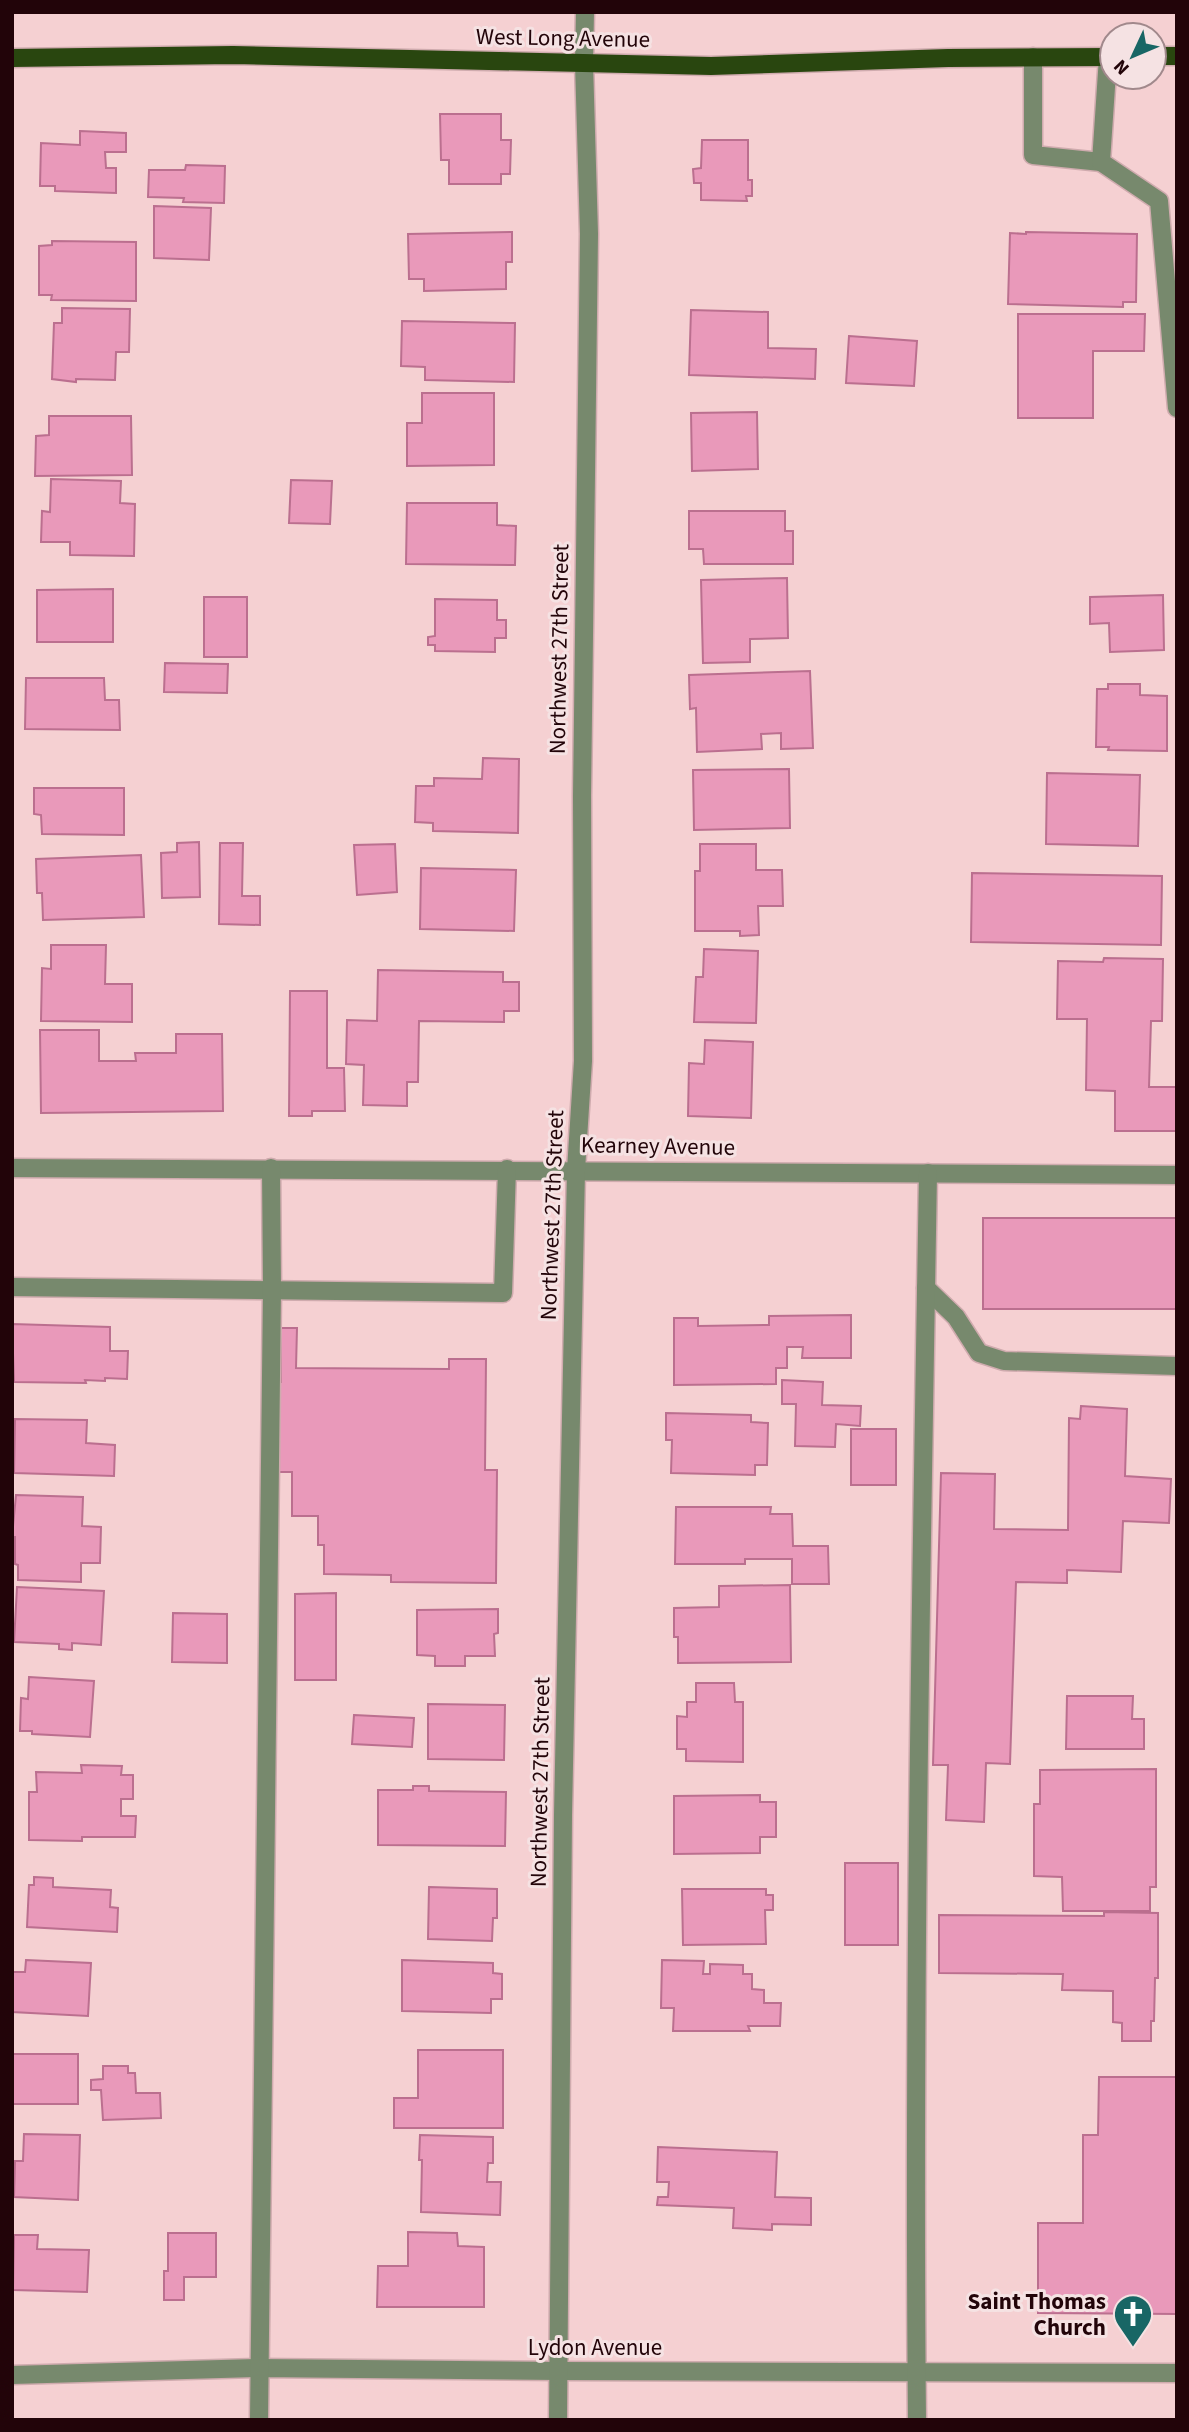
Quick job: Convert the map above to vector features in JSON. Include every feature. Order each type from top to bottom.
[{"type":"main road","name":"West Long Avenue","points":[[12,58],[233,55],[711,66],[1098,57]]},
{"type":"street","name":"Northwest 27th Street","points":[[558,2420],[563,1815],[576,1170],[583,1061],[582,796],[589,234],[584,12]]},
{"type":"street","points":[[1033,57],[1033,155],[1101,162],[1168,201],[1177,408]]},
{"type":"street","points":[[1101,162],[1107,91]]},
{"type":"street","name":"Kearney Avenue","points":[[12,1168],[1177,1175]]},
{"type":"street","points":[[259,2420],[272,1289],[271,1168]]},
{"type":"street","points":[[12,1287],[503,1293],[507,1169]]},
{"type":"street","points":[[917,2420],[915,2237],[918,1836],[928,1173]]},
{"type":"street","points":[[926,1288],[956,1317],[979,1353],[1004,1361],[1177,1366]]},
{"type":"street","name":"Lydon Avenue","points":[[12,2375],[259,2368],[1177,2373]]},
{"type":"building","points":[[440,114],[501,114],[501,140],[511,140],[510,174],[501,174],[501,184],[449,184],[449,160],[441,160]]},
{"type":"building","points":[[80,131],[126,133],[126,152],[105,152],[106,168],[116,168],[116,193],[55,191],[55,186],[40,186],[41,143],[80,145]]},
{"type":"building","points":[[702,140],[748,140],[748,180],[752,180],[752,196],[746,196],[747,201],[701,200],[701,183],[694,183],[693,169],[701,168]]},
{"type":"building","points":[[186,165],[225,166],[224,203],[183,202],[184,198],[148,197],[149,170],[185,170]]},
{"type":"building","points":[[154,206],[211,208],[209,260],[154,258]]},
{"type":"building","points":[[512,232],[512,262],[506,262],[506,289],[424,291],[424,279],[409,279],[408,234]]},
{"type":"building","points":[[1010,233],[1137,234],[1136,302],[1123,302],[1123,307],[1008,304]]},
{"type":"building","points":[[52,241],[136,242],[136,301],[51,300],[52,295],[39,295],[39,246],[52,245]]},
{"type":"building","points":[[62,308],[130,309],[129,352],[116,352],[115,380],[76,379],[76,382],[52,379],[54,323],[62,323]]},
{"type":"building","points":[[691,310],[768,312],[768,348],[816,349],[815,379],[689,375]]},
{"type":"building","points":[[1018,314],[1145,314],[1144,351],[1093,351],[1093,418],[1018,418]]},
{"type":"building","points":[[402,321],[515,323],[514,382],[425,380],[425,367],[401,366]]},
{"type":"building","points":[[849,336],[917,341],[914,386],[846,383]]},
{"type":"building","points":[[422,393],[494,393],[494,465],[407,466],[407,423],[422,423]]},
{"type":"building","points":[[757,412],[758,469],[692,471],[691,413]]},
{"type":"building","points":[[49,416],[131,416],[132,475],[35,476],[36,436],[49,435]]},
{"type":"building","points":[[51,479],[121,481],[120,503],[135,504],[134,556],[70,555],[70,542],[41,542],[42,511],[50,512]]},
{"type":"building","points":[[291,480],[332,481],[330,524],[289,523]]},
{"type":"building","points":[[407,503],[497,503],[497,525],[516,526],[515,565],[406,564]]},
{"type":"building","points":[[689,511],[785,511],[785,531],[793,531],[793,564],[704,564],[703,549],[689,549]]},
{"type":"building","points":[[787,578],[788,638],[750,639],[750,662],[703,663],[701,580]]},
{"type":"building","points":[[113,589],[113,642],[37,642],[37,590]]},
{"type":"building","points":[[1163,595],[1164,650],[1110,652],[1109,623],[1090,624],[1090,597]]},
{"type":"building","points":[[204,597],[247,597],[247,657],[204,657]]},
{"type":"building","points":[[435,599],[497,600],[497,620],[506,620],[506,638],[495,638],[495,652],[435,651],[435,645],[428,645],[428,637],[435,636]]},
{"type":"building","points":[[165,663],[228,664],[227,693],[164,692]]},
{"type":"building","points":[[810,671],[813,748],[781,749],[781,733],[761,734],[762,749],[697,752],[696,708],[690,709],[689,675]]},
{"type":"building","points":[[26,678],[104,678],[105,700],[119,700],[120,730],[25,729]]},
{"type":"building","points":[[1108,684],[1140,684],[1140,695],[1167,696],[1167,751],[1108,750],[1109,747],[1096,747],[1097,689],[1108,689]]},
{"type":"building","points":[[483,758],[519,759],[518,833],[433,831],[433,823],[415,822],[416,786],[434,786],[434,778],[482,779]]},
{"type":"building","points":[[789,769],[790,828],[694,830],[693,770]]},
{"type":"building","points":[[1047,773],[1140,775],[1138,846],[1046,844]]},
{"type":"building","points":[[34,788],[124,788],[124,835],[42,834],[41,815],[34,814]]},
{"type":"building","points":[[199,842],[200,897],[162,898],[161,853],[177,852],[177,843]]},
{"type":"building","points":[[220,843],[243,843],[242,896],[260,896],[260,925],[219,924]]},
{"type":"building","points":[[395,844],[397,892],[357,895],[354,845]]},
{"type":"building","points":[[700,844],[756,844],[756,870],[782,870],[783,906],[758,906],[759,935],[740,936],[740,931],[695,931],[695,871],[700,871]]},
{"type":"building","points":[[141,855],[144,917],[43,920],[42,893],[37,893],[36,859]]},
{"type":"building","points":[[421,868],[516,870],[514,931],[420,929]]},
{"type":"building","points":[[972,873],[1162,876],[1161,945],[971,942]]},
{"type":"building","points":[[51,945],[106,945],[105,984],[132,984],[132,1022],[41,1021],[42,968],[51,969]]},
{"type":"building","points":[[704,949],[758,951],[756,1023],[694,1022],[696,977],[703,977]]},
{"type":"building","points":[[1104,958],[1163,959],[1162,1021],[1151,1021],[1149,1087],[1177,1087],[1177,1131],[1115,1131],[1115,1091],[1086,1090],[1087,1019],[1057,1019],[1058,961],[1103,962]]},
{"type":"building","points":[[378,970],[503,972],[503,982],[519,982],[519,1011],[504,1011],[504,1022],[419,1021],[418,1082],[407,1082],[407,1106],[363,1105],[364,1065],[346,1064],[347,1020],[377,1021]]},
{"type":"building","points":[[290,991],[327,991],[327,1068],[344,1068],[345,1111],[312,1111],[312,1116],[289,1116]]},
{"type":"building","points":[[40,1030],[99,1030],[99,1061],[136,1061],[135,1053],[176,1053],[176,1034],[222,1034],[223,1111],[41,1113]]},
{"type":"building","points":[[705,1040],[753,1042],[751,1118],[688,1116],[689,1063],[704,1064]]},
{"type":"building","points":[[983,1218],[1177,1218],[1177,1309],[983,1309]]},
{"type":"building","points":[[851,1315],[851,1358],[802,1358],[803,1347],[787,1347],[787,1368],[776,1368],[776,1384],[674,1385],[674,1318],[698,1318],[698,1326],[769,1325],[769,1316]]},
{"type":"building","points":[[12,1324],[110,1327],[110,1351],[128,1351],[127,1379],[85,1380],[86,1383],[14,1382]]},
{"type":"building","points":[[281,1328],[297,1328],[296,1368],[449,1369],[449,1359],[486,1359],[485,1470],[497,1470],[496,1583],[391,1582],[391,1575],[324,1574],[324,1545],[318,1545],[318,1516],[292,1516],[292,1472],[275,1472],[275,1382],[281,1382]]},
{"type":"building","points":[[782,1380],[823,1382],[822,1405],[861,1406],[860,1426],[836,1424],[835,1447],[795,1446],[796,1404],[782,1404]]},
{"type":"building","points":[[1081,1406],[1127,1409],[1125,1476],[1171,1479],[1169,1523],[1123,1521],[1121,1572],[1067,1570],[1067,1583],[1016,1582],[1010,1764],[986,1763],[984,1822],[946,1820],[948,1765],[933,1765],[941,1473],[995,1474],[994,1529],[1068,1530],[1069,1418],[1080,1419]]},
{"type":"building","points":[[666,1413],[751,1415],[751,1422],[768,1423],[767,1465],[755,1465],[755,1475],[671,1473],[672,1440],[666,1440]]},
{"type":"building","points":[[15,1419],[87,1420],[86,1443],[115,1445],[114,1476],[14,1473]]},
{"type":"building","points":[[851,1429],[896,1429],[896,1485],[851,1485]]},
{"type":"building","points":[[16,1495],[83,1497],[82,1526],[101,1527],[100,1563],[81,1563],[81,1582],[18,1580],[15,1537],[12,1537]]},
{"type":"building","points":[[676,1507],[771,1507],[770,1514],[792,1514],[793,1546],[828,1546],[829,1584],[792,1584],[792,1559],[745,1559],[745,1564],[675,1564]]},
{"type":"building","points":[[790,1585],[791,1662],[678,1663],[678,1637],[674,1637],[674,1608],[719,1607],[719,1586]]},
{"type":"building","points":[[17,1587],[104,1591],[101,1645],[72,1643],[72,1650],[59,1649],[59,1644],[14,1642]]},
{"type":"building","points":[[336,1593],[336,1680],[295,1680],[295,1594]]},
{"type":"building","points":[[498,1609],[498,1633],[494,1634],[495,1656],[465,1656],[465,1666],[435,1666],[435,1656],[417,1655],[417,1610]]},
{"type":"building","points":[[173,1613],[227,1614],[227,1663],[172,1662]]},
{"type":"building","points":[[29,1677],[94,1681],[90,1737],[20,1731],[21,1698],[28,1699]]},
{"type":"building","points":[[696,1683],[734,1683],[735,1702],[743,1702],[743,1762],[686,1761],[686,1749],[677,1749],[677,1716],[687,1717],[687,1702],[696,1702]]},
{"type":"building","points":[[1067,1696],[1133,1696],[1132,1719],[1144,1719],[1144,1749],[1066,1749]]},
{"type":"building","points":[[428,1704],[505,1705],[504,1760],[428,1759]]},
{"type":"building","points":[[354,1715],[414,1718],[412,1747],[352,1744]]},
{"type":"building","points":[[81,1765],[122,1766],[121,1775],[133,1775],[133,1799],[121,1799],[121,1816],[136,1816],[135,1837],[82,1837],[82,1841],[29,1840],[29,1792],[37,1792],[36,1772],[82,1773]]},
{"type":"building","points":[[1156,1769],[1156,1887],[1150,1887],[1150,1911],[1063,1911],[1062,1877],[1034,1876],[1034,1804],[1040,1804],[1040,1770]]},
{"type":"building","points":[[413,1786],[429,1786],[429,1791],[506,1792],[505,1846],[378,1845],[378,1790],[413,1790]]},
{"type":"building","points":[[760,1795],[760,1802],[776,1802],[776,1837],[760,1837],[760,1853],[674,1854],[674,1796]]},
{"type":"building","points":[[845,1863],[898,1863],[898,1945],[845,1945]]},
{"type":"building","points":[[34,1877],[53,1878],[53,1887],[111,1890],[110,1907],[118,1908],[117,1932],[27,1927],[29,1885],[34,1885]]},
{"type":"building","points":[[429,1887],[497,1889],[497,1918],[493,1918],[492,1941],[428,1939]]},
{"type":"building","points":[[682,1889],[766,1889],[766,1895],[773,1895],[773,1910],[765,1910],[766,1944],[683,1945]]},
{"type":"building","points":[[1104,1912],[1158,1913],[1158,1978],[1155,1978],[1151,2041],[1122,2041],[1122,2023],[1113,2022],[1113,1991],[1062,1990],[1063,1974],[939,1973],[939,1915],[1104,1916]]},
{"type":"building","points":[[26,1960],[91,1963],[88,2016],[12,2012],[12,1972],[25,1972]]},
{"type":"building","points":[[402,1960],[493,1963],[493,1973],[502,1974],[502,1999],[491,1999],[491,2013],[402,2011]]},
{"type":"building","points":[[662,1960],[704,1961],[703,1974],[710,1974],[710,1964],[743,1965],[743,1974],[752,1974],[752,1989],[764,1990],[764,2003],[781,2003],[780,2026],[748,2026],[750,2031],[673,2031],[674,2008],[661,2008]]},
{"type":"building","points":[[418,2050],[503,2050],[503,2128],[394,2128],[394,2098],[418,2098]]},
{"type":"building","points":[[12,2054],[78,2054],[78,2104],[12,2104]]},
{"type":"building","points":[[103,2066],[128,2066],[128,2073],[135,2073],[136,2093],[160,2093],[161,2118],[103,2120],[101,2090],[91,2090],[91,2080],[103,2079]]},
{"type":"building","points":[[1099,2077],[1177,2077],[1177,2314],[1038,2313],[1038,2223],[1083,2223],[1083,2135],[1098,2135]]},
{"type":"building","points":[[24,2134],[80,2135],[78,2200],[14,2197],[15,2161],[23,2161]]},
{"type":"building","points":[[420,2135],[493,2137],[493,2163],[488,2163],[487,2182],[501,2182],[500,2215],[421,2212]]},
{"type":"building","points":[[658,2147],[777,2152],[775,2197],[811,2198],[811,2225],[772,2224],[772,2230],[733,2228],[734,2208],[657,2205],[658,2197],[668,2197],[669,2182],[657,2182]]},
{"type":"building","points":[[408,2232],[457,2233],[458,2246],[484,2247],[484,2307],[377,2307],[378,2266],[408,2266]]},
{"type":"building","points":[[168,2233],[216,2233],[216,2277],[184,2277],[184,2300],[164,2300],[164,2271],[168,2271]]},
{"type":"building","points":[[14,2235],[38,2235],[37,2249],[89,2250],[87,2292],[13,2290]]},
{"type":"place","name":"Saint Thomas Church","points":[[1133,2348]]}]
